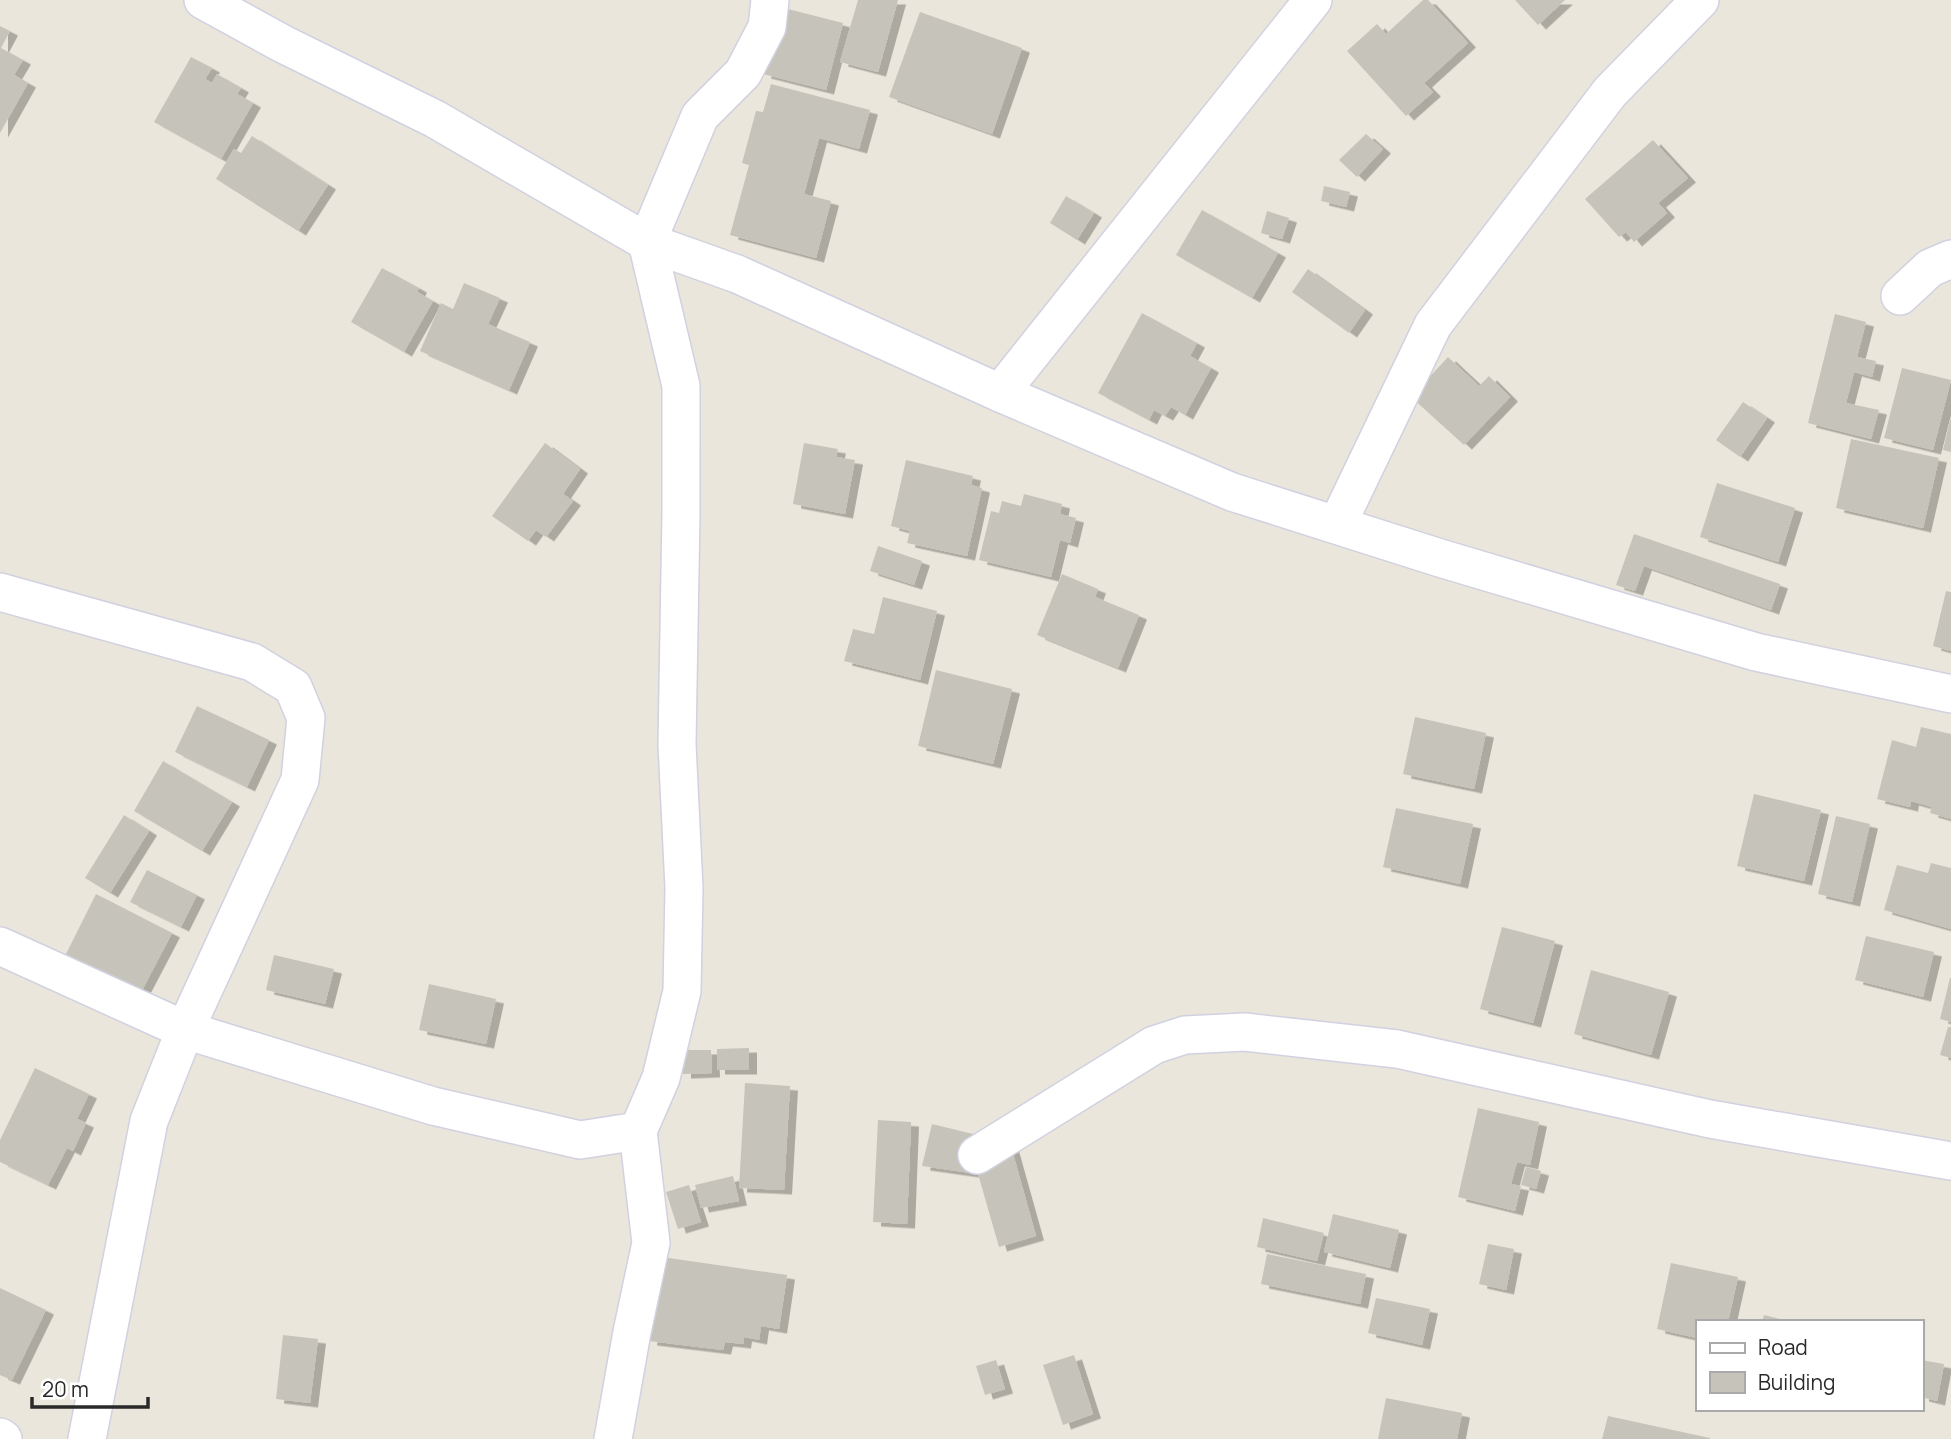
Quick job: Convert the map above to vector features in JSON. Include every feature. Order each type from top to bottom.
[{"type":"street","points":[[203,0],[283,44],[435,120],[647,242],[737,274],[1000,393],[1233,492],[1440,558],[1756,652],[1951,694]]},
{"type":"street","points":[[613,1439],[651,1243],[638,1131],[661,1078],[682,991],[684,888],[677,744],[681,386],[647,242],[700,116],[744,73],[766,27],[770,0]]},
{"type":"street","points":[[1000,393],[1312,0]]},
{"type":"street","points":[[1337,525],[1433,325],[1610,92],[1700,0]]},
{"type":"street","points":[[1900,296],[1930,268],[1951,259]]},
{"type":"street","points":[[0,592],[252,662],[293,687],[306,718],[300,780],[185,1030],[149,1121],[87,1439]]},
{"type":"street","points":[[0,946],[185,1030],[433,1106],[580,1140],[638,1131]]},
{"type":"street","points":[[977,1155],[1154,1045],[1185,1035],[1245,1032],[1396,1049],[1710,1119],[1951,1161]]},
{"type":"building","points":[[858,0],[898,0],[878,72],[840,62]]},
{"type":"building","points":[[1423,0],[1428,0],[1468,43],[1424,83],[1433,92],[1406,116],[1347,51],[1377,24],[1386,34]]},
{"type":"building","points":[[1515,0],[1565,0],[1538,25]]},
{"type":"building","points":[[780,7],[843,23],[826,90],[763,74]]},
{"type":"building","points":[[920,12],[1022,48],[992,134],[889,97]]},
{"type":"building","points":[[0,26],[10,31],[1,48],[23,60],[14,75],[28,83],[0,133]]},
{"type":"building","points":[[191,57],[212,68],[205,79],[212,83],[217,74],[241,88],[237,94],[253,103],[221,159],[154,122]]},
{"type":"building","points":[[771,84],[870,110],[859,149],[819,138],[804,194],[831,201],[816,258],[730,235],[749,165],[742,163],[756,111],[763,112]]},
{"type":"building","points":[[1366,134],[1383,149],[1357,177],[1339,160]]},
{"type":"building","points":[[252,136],[328,185],[298,231],[216,179],[234,149],[241,153]]},
{"type":"building","points":[[1653,140],[1688,178],[1658,203],[1667,213],[1634,242],[1626,232],[1619,237],[1585,199]]},
{"type":"building","points":[[1324,186],[1350,192],[1346,207],[1321,201]]},
{"type":"building","points":[[1066,196],[1094,213],[1077,240],[1050,223]]},
{"type":"building","points":[[1202,210],[1278,253],[1252,298],[1176,255]]},
{"type":"building","points":[[1267,211],[1289,218],[1282,239],[1261,233]]},
{"type":"building","points":[[382,268],[419,288],[417,292],[433,301],[404,352],[351,322]]},
{"type":"building","points":[[1308,269],[1365,310],[1349,333],[1292,292]]},
{"type":"building","points":[[464,283],[500,298],[488,324],[530,342],[509,390],[420,351],[441,303],[453,309]]},
{"type":"building","points":[[1142,313],[1197,343],[1190,356],[1211,368],[1185,415],[1171,407],[1165,416],[1154,410],[1149,420],[1098,393]]},
{"type":"building","points":[[1835,314],[1866,322],[1857,357],[1876,361],[1872,377],[1854,372],[1846,403],[1879,410],[1871,439],[1808,423]]},
{"type":"building","points":[[1448,357],[1479,386],[1489,376],[1510,397],[1464,445],[1411,397]]},
{"type":"building","points":[[1902,368],[1951,380],[1933,450],[1884,438]]},
{"type":"building","points":[[1743,402],[1767,418],[1740,457],[1716,440]]},
{"type":"building","points":[[1951,420],[1951,452],[1943,450]]},
{"type":"building","points":[[1851,439],[1939,458],[1923,528],[1836,508]]},
{"type":"building","points":[[545,443],[580,469],[563,494],[573,501],[546,537],[536,530],[528,541],[492,516]]},
{"type":"building","points":[[804,443],[838,449],[836,457],[855,460],[845,514],[793,504]]},
{"type":"building","points":[[906,460],[973,476],[971,485],[982,488],[967,556],[907,543],[910,531],[891,526]]},
{"type":"building","points":[[1717,483],[1795,508],[1778,562],[1700,537]]},
{"type":"building","points":[[1024,494],[1062,504],[1060,514],[1076,518],[1070,543],[1060,540],[1051,577],[979,560],[991,511],[999,513],[1002,501],[1021,506]]},
{"type":"building","points":[[1634,534],[1780,584],[1771,610],[1644,566],[1635,591],[1616,585]]},
{"type":"building","points":[[878,546],[922,561],[914,585],[870,571]]},
{"type":"building","points":[[1062,574],[1098,589],[1095,597],[1139,615],[1118,668],[1037,635]]},
{"type":"building","points":[[1946,591],[1951,592],[1951,651],[1933,646]]},
{"type":"building","points":[[883,597],[937,611],[920,680],[844,661],[853,629],[874,634]]},
{"type":"building","points":[[936,670],[1012,689],[993,764],[918,746]]},
{"type":"building","points":[[197,706],[269,740],[247,787],[175,752]]},
{"type":"building","points":[[1415,717],[1486,733],[1474,789],[1403,774]]},
{"type":"building","points":[[1921,727],[1951,734],[1951,819],[1930,813],[1932,807],[1911,801],[1910,807],[1877,799],[1892,740],[1916,747]]},
{"type":"building","points":[[163,761],[232,802],[202,851],[134,811]]},
{"type":"building","points":[[1754,794],[1821,810],[1804,881],[1737,866]]},
{"type":"building","points":[[1396,808],[1473,824],[1460,884],[1383,867]]},
{"type":"building","points":[[124,815],[149,831],[110,893],[85,878]]},
{"type":"building","points":[[1836,816],[1870,824],[1852,902],[1818,894]]},
{"type":"building","points":[[1931,863],[1951,868],[1951,929],[1884,910],[1897,865],[1928,873]]},
{"type":"building","points":[[147,870],[197,895],[181,927],[130,902]]},
{"type":"building","points":[[96,894],[172,933],[139,996],[64,958]]},
{"type":"building","points":[[1502,927],[1555,941],[1533,1023],[1480,1009]]},
{"type":"building","points":[[1866,936],[1934,952],[1923,997],[1855,980]]},
{"type":"building","points":[[274,955],[334,969],[325,1004],[266,990]]},
{"type":"building","points":[[1591,970],[1669,992],[1651,1055],[1574,1034]]},
{"type":"building","points":[[1951,978],[1951,1022],[1940,1019]]},
{"type":"building","points":[[429,984],[496,999],[486,1044],[419,1030]]},
{"type":"building","points":[[1948,1027],[1951,1027],[1951,1058],[1940,1055]]},
{"type":"building","points":[[749,1048],[749,1070],[717,1070],[717,1049]]},
{"type":"building","points":[[683,1050],[711,1050],[712,1073],[683,1074]]},
{"type":"building","points":[[35,1068],[89,1094],[77,1119],[86,1123],[73,1151],[67,1148],[48,1185],[0,1162],[0,1140]]},
{"type":"building","points":[[745,1083],[790,1086],[784,1190],[739,1188]]},
{"type":"building","points":[[1478,1108],[1539,1122],[1530,1165],[1517,1162],[1511,1184],[1521,1186],[1515,1211],[1458,1197]]},
{"type":"building","points":[[878,1120],[911,1122],[907,1224],[873,1222]]},
{"type":"building","points":[[932,1124],[1010,1143],[1036,1236],[999,1247],[978,1174],[922,1166]]},
{"type":"building","points":[[1526,1167],[1541,1171],[1536,1189],[1521,1185]]},
{"type":"building","points":[[733,1176],[739,1201],[701,1208],[695,1185]]},
{"type":"building","points":[[689,1185],[701,1222],[678,1229],[666,1192]]},
{"type":"building","points":[[1333,1214],[1399,1230],[1390,1268],[1324,1252]]},
{"type":"building","points":[[1263,1218],[1324,1233],[1317,1261],[1257,1247]]},
{"type":"building","points":[[1488,1244],[1514,1249],[1506,1290],[1479,1284]]},
{"type":"building","points":[[1267,1254],[1366,1274],[1360,1304],[1261,1284]]},
{"type":"building","points":[[662,1257],[787,1275],[779,1329],[761,1326],[759,1340],[744,1337],[743,1344],[725,1342],[723,1350],[649,1341]]},
{"type":"building","points":[[1671,1263],[1738,1277],[1728,1320],[1696,1320],[1696,1338],[1657,1329]]},
{"type":"building","points":[[0,1288],[46,1310],[12,1380],[0,1375]]},
{"type":"building","points":[[1376,1298],[1430,1309],[1422,1345],[1368,1333]]},
{"type":"building","points":[[1764,1315],[1784,1320],[1763,1320]]},
{"type":"building","points":[[283,1335],[318,1339],[310,1403],[276,1399]]},
{"type":"building","points":[[1074,1355],[1093,1414],[1063,1425],[1043,1365]]},
{"type":"building","points":[[996,1360],[1005,1389],[985,1395],[976,1366]]},
{"type":"building","points":[[1923,1360],[1944,1364],[1937,1401],[1923,1398]]},
{"type":"building","points":[[1386,1398],[1462,1413],[1457,1439],[1378,1439]]},
{"type":"building","points":[[1608,1416],[1710,1438],[1710,1439],[1602,1439]]}]
